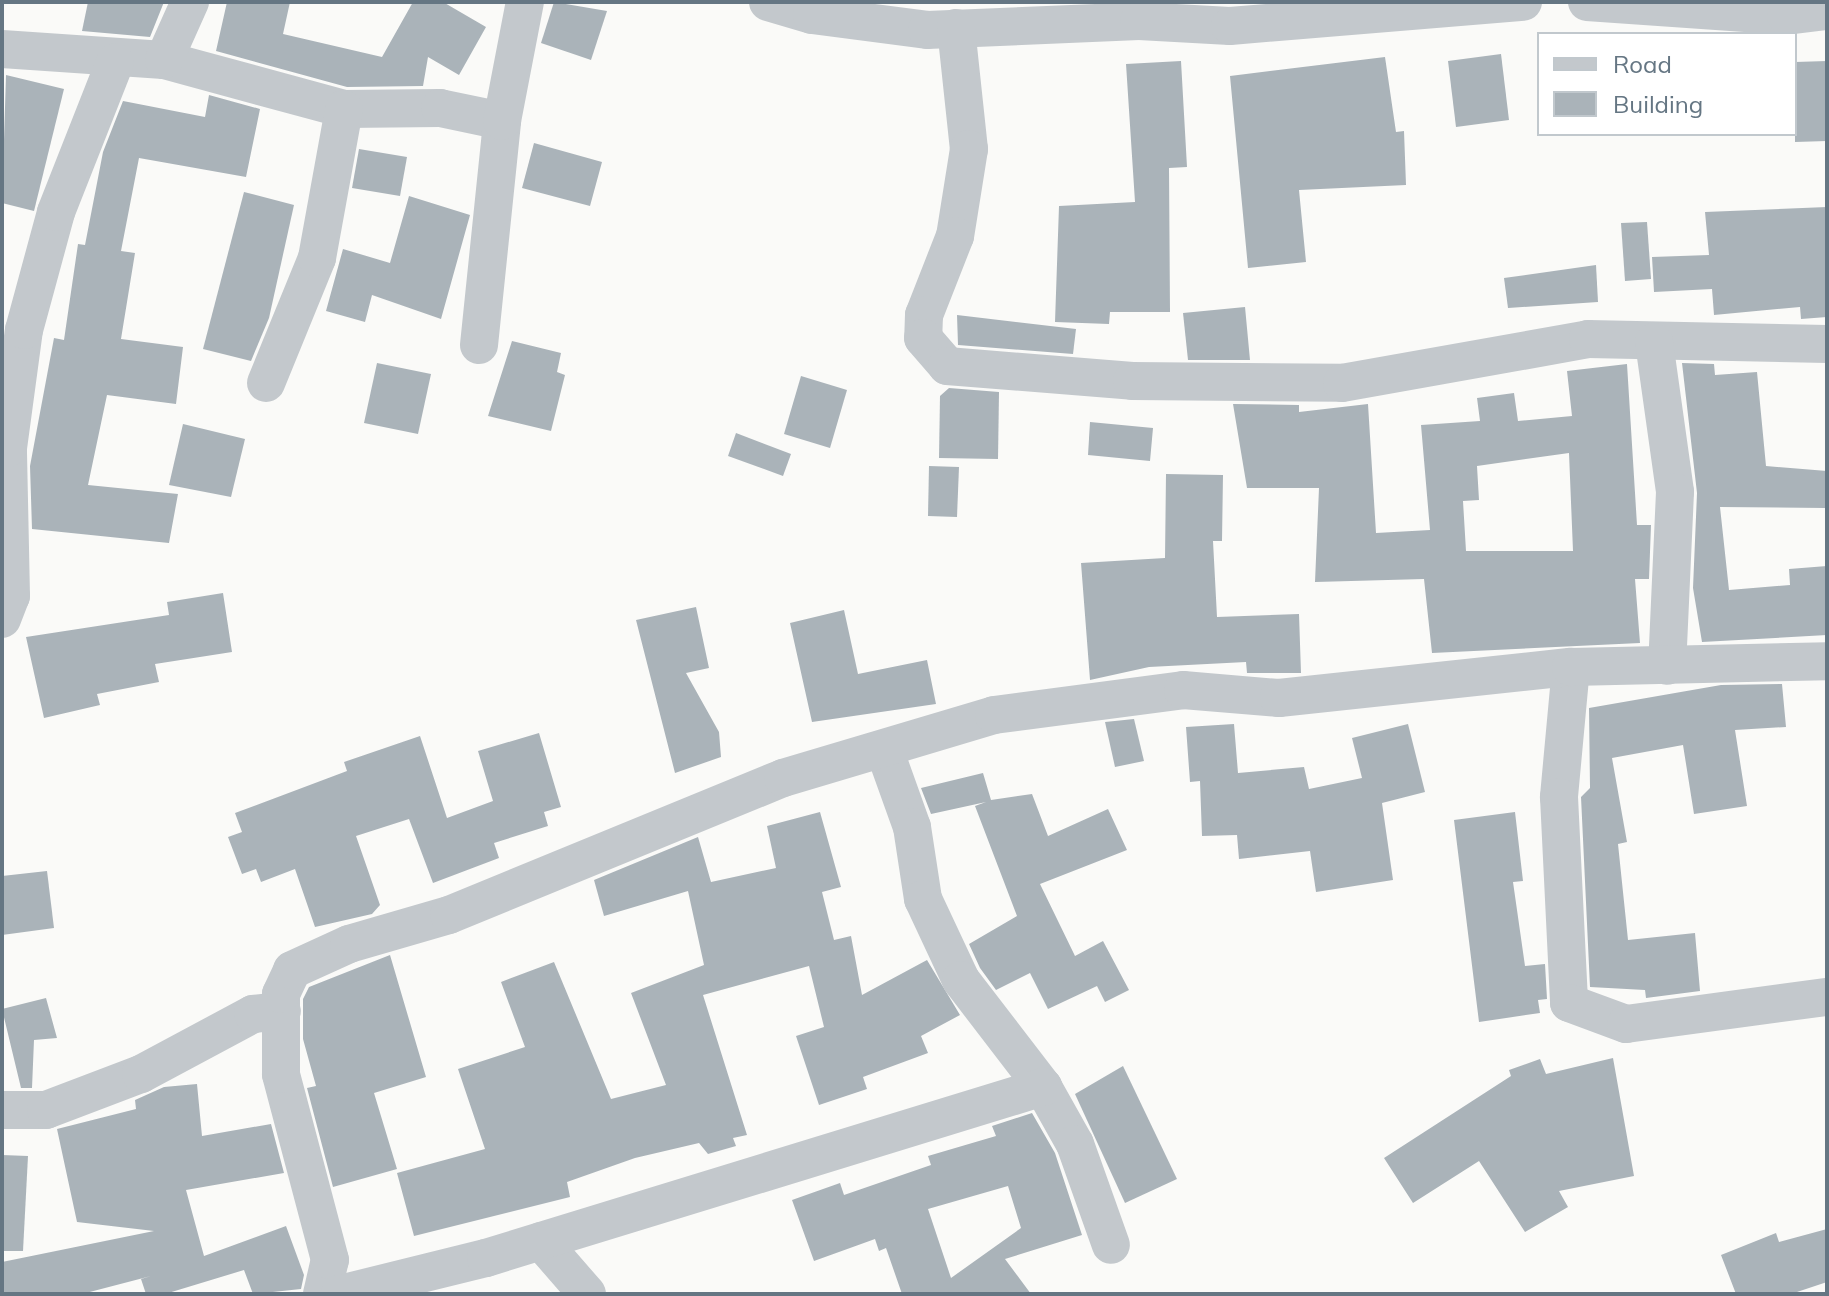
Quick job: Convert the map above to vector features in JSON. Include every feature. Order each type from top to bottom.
[{"type":"street","points":[[164,60],[190,2]]},
{"type":"street","points":[[479,345],[502,121],[525,2]]},
{"type":"street","points":[[768,2],[956,28],[1167,12],[1230,26],[1523,2]]},
{"type":"street","points":[[1587,2],[1786,16],[1827,11]]},
{"type":"street","points":[[956,28],[969,149],[955,236],[924,315],[923,338],[947,366],[1132,381],[1342,383],[1547,344],[1827,344]]},
{"type":"street","points":[[2,49],[115,62],[164,60],[344,109],[440,108],[502,121]]},
{"type":"street","points":[[2,619],[11,596],[8,448],[24,330],[56,212],[115,62]]},
{"type":"street","points":[[266,383],[317,258],[344,109]]},
{"type":"street","points":[[1654,342],[1675,492],[1667,666]]},
{"type":"street","points":[[322,1294],[330,1260],[281,1074],[282,1011],[292,970],[349,944],[449,915],[769,783],[994,715],[1083,699],[1183,690],[1279,698],[1571,667],[1827,661]]},
{"type":"street","points":[[1571,667],[1559,797],[1569,1003],[1626,1024],[1827,997]]},
{"type":"street","points":[[884,749],[912,827],[923,899],[961,980],[1043,1087],[1075,1144],[1111,1245]]},
{"type":"street","points":[[2,1110],[46,1110],[168,1062],[253,1014],[282,1011]]},
{"type":"street","points":[[340,1294],[541,1241],[1043,1087]]},
{"type":"street","points":[[541,1241],[587,1294]]},
{"type":"building","points":[[88,2],[164,2],[150,37],[82,31]]},
{"type":"building","points":[[227,2],[290,2],[283,34],[382,57],[413,2],[443,2],[486,27],[459,75],[428,57],[423,86],[347,87],[216,51]]},
{"type":"building","points":[[554,2],[607,11],[591,60],[541,43]]},
{"type":"building","points":[[1501,54],[1509,120],[1456,127],[1448,61]]},
{"type":"building","points":[[1385,57],[1396,132],[1404,131],[1406,185],[1299,190],[1306,262],[1248,268],[1230,76]]},
{"type":"building","points":[[1181,61],[1187,167],[1169,168],[1170,312],[1110,312],[1109,324],[1055,322],[1059,206],[1135,202],[1126,64]]},
{"type":"building","points":[[1827,61],[1827,141],[1795,142],[1797,62]]},
{"type":"building","points":[[6,75],[64,89],[34,211],[2,203]]},
{"type":"building","points":[[209,95],[260,109],[246,177],[139,158],[121,251],[135,253],[121,339],[183,347],[176,404],[107,395],[88,485],[178,494],[169,543],[32,529],[30,466],[54,338],[64,340],[78,244],[85,245],[103,152],[123,101],[205,117]]},
{"type":"building","points":[[534,143],[602,162],[590,206],[522,188]]},
{"type":"building","points":[[359,149],[407,157],[400,196],[352,188]]},
{"type":"building","points":[[244,192],[294,205],[269,318],[251,361],[203,349]]},
{"type":"building","points":[[409,196],[470,215],[441,319],[372,295],[365,322],[326,311],[343,249],[390,263]]},
{"type":"building","points":[[1827,207],[1827,317],[1801,319],[1800,307],[1714,315],[1712,289],[1654,292],[1652,257],[1709,255],[1705,212]]},
{"type":"building","points":[[1647,222],[1651,279],[1625,281],[1621,223]]},
{"type":"building","points":[[1596,265],[1598,302],[1508,308],[1504,278]]},
{"type":"building","points":[[1245,307],[1250,360],[1188,360],[1183,313]]},
{"type":"building","points":[[957,315],[1076,329],[1073,354],[958,345]]},
{"type":"building","points":[[512,341],[561,353],[557,372],[565,375],[551,431],[488,416]]},
{"type":"building","points":[[377,363],[431,374],[418,434],[364,423]]},
{"type":"building","points":[[1682,363],[1714,364],[1715,375],[1757,372],[1766,466],[1827,471],[1825,508],[1720,507],[1729,590],[1790,585],[1789,569],[1827,566],[1827,635],[1702,642],[1693,588],[1697,493]]},
{"type":"building","points":[[1627,364],[1637,525],[1651,525],[1649,579],[1635,579],[1640,643],[1432,653],[1424,579],[1315,582],[1319,488],[1247,488],[1233,404],[1299,405],[1299,412],[1368,404],[1376,533],[1430,530],[1421,425],[1480,421],[1477,398],[1514,393],[1518,421],[1572,416],[1567,371]],"holes":[[[1569,453],[1573,551],[1466,551],[1463,501],[1479,500],[1477,466]]]},
{"type":"building","points":[[801,376],[847,390],[830,448],[784,434]]},
{"type":"building","points":[[949,388],[999,392],[998,459],[939,458],[940,396]]},
{"type":"building","points":[[1090,422],[1153,428],[1150,461],[1088,455]]},
{"type":"building","points":[[183,424],[245,439],[231,497],[169,485]]},
{"type":"building","points":[[736,433],[791,454],[783,476],[728,456]]},
{"type":"building","points":[[929,466],[959,467],[957,517],[928,516]]},
{"type":"building","points":[[1166,474],[1223,475],[1222,541],[1213,541],[1217,617],[1299,614],[1301,673],[1247,673],[1246,662],[1149,667],[1090,680],[1081,563],[1165,558]]},
{"type":"building","points":[[223,593],[232,652],[155,664],[159,682],[97,694],[100,705],[44,718],[26,637],[169,615],[167,602]]},
{"type":"building","points":[[696,607],[709,668],[686,673],[719,732],[721,757],[675,773],[636,620]]},
{"type":"building","points":[[844,610],[858,674],[927,660],[936,704],[812,722],[790,623]]},
{"type":"building","points":[[1782,684],[1786,727],[1735,730],[1747,806],[1694,814],[1683,745],[1612,758],[1627,842],[1618,844],[1628,940],[1695,933],[1700,991],[1646,998],[1645,990],[1590,987],[1581,797],[1590,788],[1589,708],[1721,685]]},
{"type":"building","points":[[1134,719],[1144,761],[1115,767],[1105,722]]},
{"type":"building","points":[[1234,724],[1238,773],[1304,767],[1309,789],[1362,778],[1352,738],[1408,724],[1425,792],[1382,803],[1393,880],[1316,892],[1310,851],[1239,859],[1237,835],[1202,836],[1200,781],[1190,782],[1186,727]]},
{"type":"building","points":[[539,733],[561,807],[544,812],[548,826],[494,843],[499,858],[433,883],[409,819],[356,836],[380,905],[372,914],[315,927],[295,869],[261,882],[256,869],[242,874],[228,837],[242,832],[235,813],[347,771],[344,762],[420,736],[447,818],[493,801],[478,751]]},
{"type":"building","points":[[983,773],[991,800],[1032,794],[1048,836],[1108,809],[1127,850],[1040,884],[1075,956],[1103,941],[1129,990],[1105,1002],[1097,986],[1048,1009],[1030,973],[996,990],[980,968],[969,944],[1017,916],[975,806],[986,802],[931,814],[921,788]]},
{"type":"building","points":[[820,812],[841,887],[822,892],[834,940],[851,936],[862,995],[927,960],[960,1015],[921,1036],[928,1053],[863,1077],[867,1089],[819,1105],[796,1036],[824,1027],[809,966],[703,995],[747,1135],[733,1138],[736,1146],[708,1154],[699,1143],[635,1158],[567,1182],[570,1197],[414,1236],[397,1173],[485,1149],[458,1069],[525,1047],[501,982],[554,962],[611,1099],[666,1085],[631,993],[704,965],[688,891],[604,916],[594,880],[698,837],[711,882],[776,868],[767,826]]},
{"type":"building","points":[[1515,812],[1523,881],[1513,882],[1525,966],[1545,964],[1547,999],[1538,1000],[1540,1013],[1479,1022],[1454,820]]},
{"type":"building","points":[[47,871],[54,928],[2,935],[2,876]]},
{"type":"building","points":[[390,955],[426,1077],[374,1093],[397,1169],[333,1187],[307,1088],[316,1086],[303,1039],[303,999],[309,987]]},
{"type":"building","points":[[46,998],[57,1038],[34,1040],[32,1088],[21,1088],[2,1009]]},
{"type":"building","points":[[1613,1058],[1634,1176],[1559,1191],[1568,1207],[1525,1232],[1479,1161],[1413,1203],[1384,1158],[1511,1076],[1509,1070],[1540,1059],[1546,1074]]},
{"type":"building","points":[[1123,1066],[1177,1179],[1125,1203],[1075,1094]]},
{"type":"building","points":[[197,1084],[202,1136],[271,1124],[284,1173],[186,1190],[204,1256],[286,1226],[304,1275],[301,1289],[253,1294],[244,1270],[165,1294],[146,1294],[141,1279],[151,1276],[82,1294],[2,1294],[2,1262],[154,1231],[77,1222],[57,1129],[136,1109],[135,1100],[164,1087]]},
{"type":"building","points":[[1032,1113],[1055,1153],[1082,1235],[1005,1259],[1031,1294],[902,1294],[886,1248],[879,1251],[875,1239],[814,1261],[792,1200],[840,1183],[844,1195],[931,1165],[928,1156],[996,1136],[992,1126]],"holes":[[[1008,1186],[1021,1228],[951,1278],[928,1209]]]},
{"type":"building","points":[[2,1155],[28,1156],[23,1251],[2,1251]]},
{"type":"building","points":[[1827,1229],[1827,1282],[1791,1294],[1736,1294],[1721,1255],[1776,1233],[1779,1242]]}]
